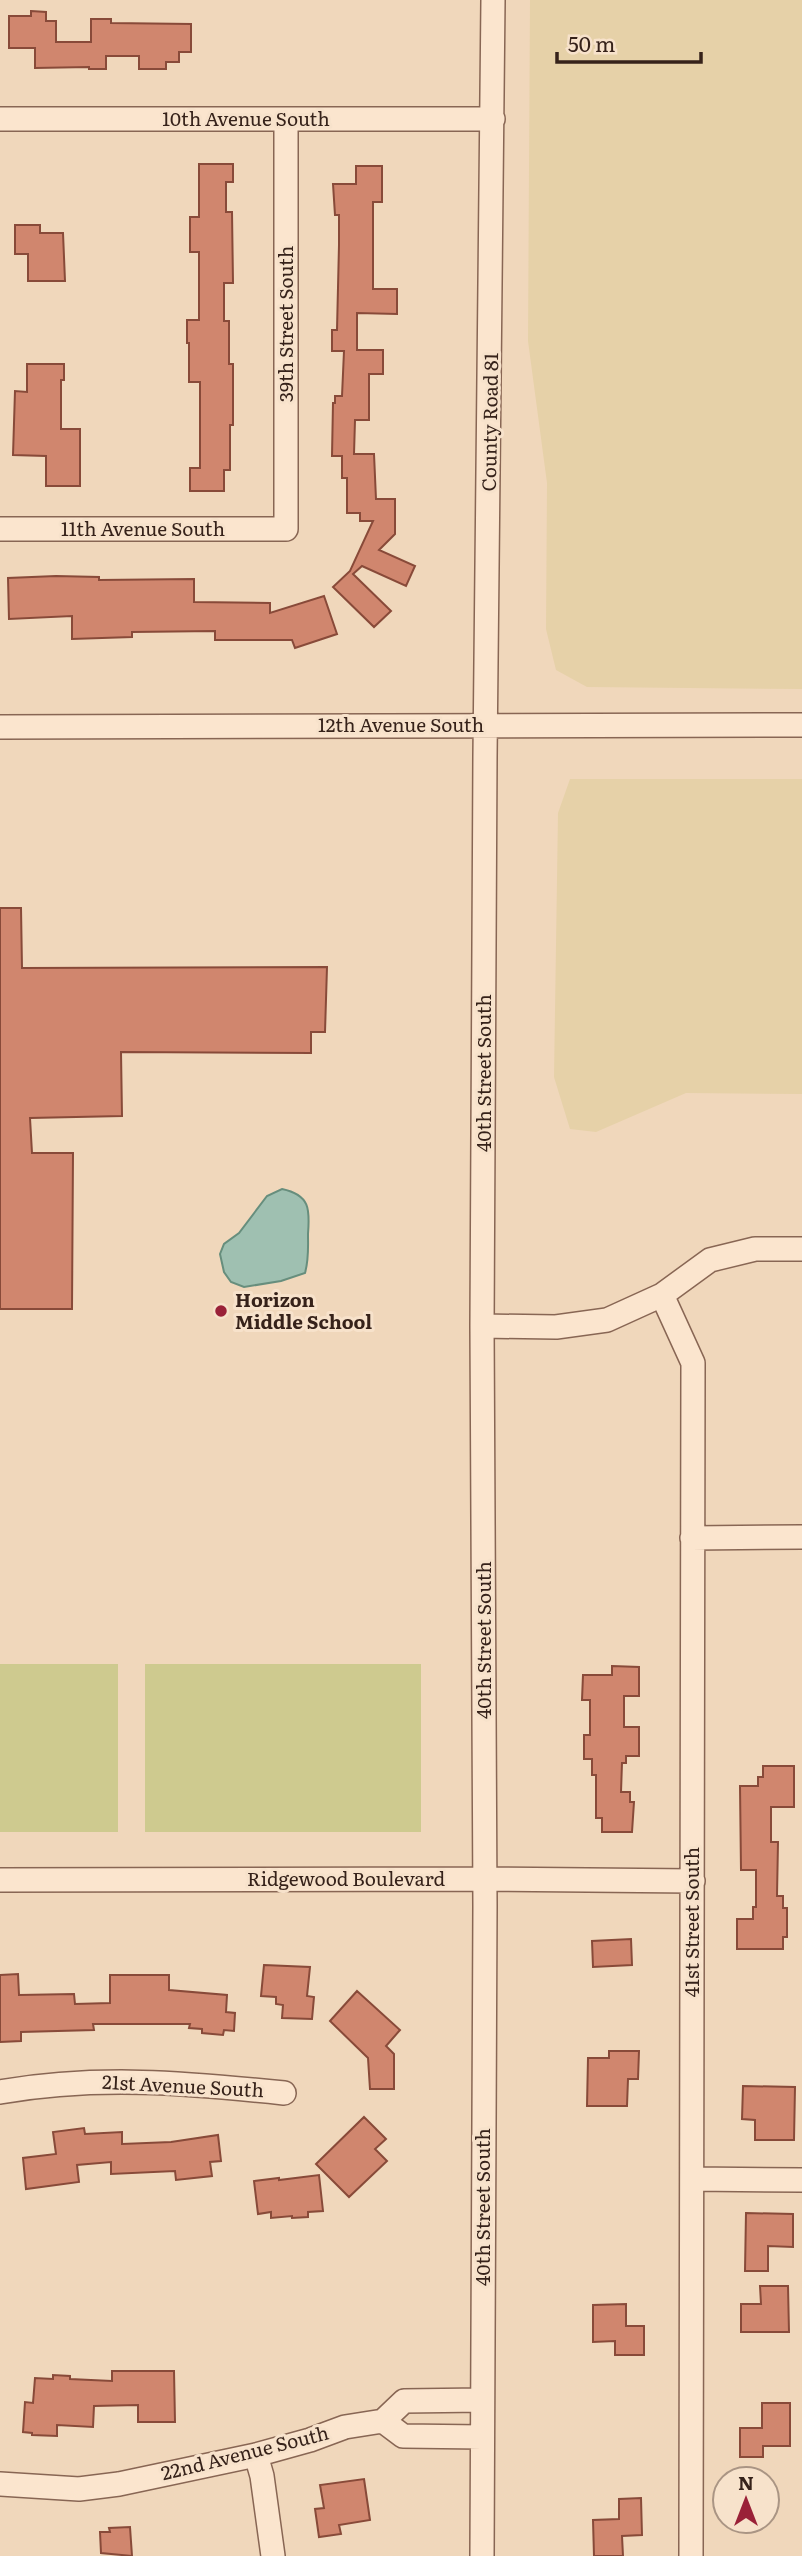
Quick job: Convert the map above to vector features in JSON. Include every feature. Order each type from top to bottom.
[{"type":"street","name":"County Road 81","points":[[487,724],[493,0]]},
{"type":"street","name":"10th Avenue South","points":[[0,119],[492,119]]},
{"type":"street","name":"39th Street South","points":[[286,119],[286,529]]},
{"type":"street","name":"11th Avenue South","points":[[0,529],[286,529]]},
{"type":"street","name":"12th Avenue South","points":[[0,727],[487,724],[802,726]]},
{"type":"street","name":"40th Street South","points":[[482,2556],[485,1879],[482,1326],[487,724]]},
{"type":"street","points":[[482,1326],[556,1326],[607,1320],[662,1295],[710,1260],[755,1249],[802,1249]]},
{"type":"street","name":"41st Street South","points":[[662,1295],[692,1363],[691,2556]]},
{"type":"street","points":[[692,1538],[802,1538]]},
{"type":"street","name":"Ridgewood Boulevard","points":[[0,1880],[692,1881]]},
{"type":"street","name":"21st Avenue South","points":[[0,2092],[95,2081],[127,2081],[284,2093]]},
{"type":"street","points":[[692,2179],[802,2180]]},
{"type":"street","name":"22nd Avenue South","points":[[0,2484],[79,2489],[119,2484],[256,2455],[345,2427],[383,2421],[404,2401],[482,2400]]},
{"type":"street","points":[[383,2421],[403,2437],[482,2437]]},
{"type":"street","points":[[256,2455],[262,2476],[274,2556]]},
{"type":"shaded area","points":[[530,0],[802,0],[802,689],[587,687],[556,670],[546,629],[547,483],[528,341]]},
{"type":"shaded area","points":[[570,779],[802,779],[802,1094],[686,1093],[596,1132],[570,1129],[554,1077],[558,813]]},
{"type":"shaded area","points":[[282,1189],[303,1199],[308,1210],[305,1273],[281,1281],[244,1287],[231,1282],[224,1272],[220,1254],[224,1244],[239,1233],[267,1196]]},
{"type":"shaded area","points":[[0,1664],[118,1664],[118,1832],[0,1832]]},
{"type":"shaded area","points":[[145,1664],[421,1664],[421,1832],[145,1832]]},
{"type":"building","points":[[31,11],[46,12],[46,21],[56,21],[56,42],[91,42],[91,19],[111,19],[111,23],[191,24],[191,52],[179,52],[179,62],[166,62],[166,69],[139,69],[139,56],[106,56],[106,69],[35,68],[35,48],[9,48],[9,16],[31,16]]},
{"type":"building","points":[[199,164],[233,164],[233,182],[226,182],[226,212],[232,212],[233,283],[224,283],[224,321],[229,321],[229,364],[233,364],[233,425],[230,425],[230,470],[224,470],[224,491],[190,491],[190,468],[200,468],[200,382],[189,382],[187,343],[187,320],[199,320],[199,252],[190,252],[190,217],[199,217]]},
{"type":"building","points":[[356,166],[382,166],[382,202],[373,202],[373,289],[397,289],[397,314],[357,313],[357,350],[383,350],[383,374],[369,374],[369,420],[355,420],[354,454],[374,454],[376,499],[395,499],[395,534],[379,550],[415,566],[406,586],[362,566],[353,574],[391,611],[374,627],[333,587],[350,571],[373,521],[360,521],[360,513],[347,513],[347,478],[342,478],[342,456],[332,456],[333,403],[335,396],[342,396],[344,351],[332,351],[332,330],[337,330],[339,245],[339,215],[335,215],[333,184],[356,184]]},
{"type":"building","points":[[15,225],[40,225],[40,233],[63,233],[65,281],[28,281],[28,254],[15,254]]},
{"type":"building","points":[[27,364],[64,364],[64,380],[61,380],[61,429],[80,429],[80,486],[46,486],[46,456],[13,455],[15,391],[27,392]]},
{"type":"building","points":[[99,577],[99,580],[194,579],[194,602],[270,603],[270,613],[324,596],[337,634],[295,648],[292,640],[215,640],[215,631],[132,632],[132,637],[72,639],[72,616],[9,619],[8,578]]},
{"type":"building","points":[[0,908],[21,908],[22,968],[327,967],[325,1032],[311,1032],[311,1053],[121,1052],[122,1116],[30,1118],[32,1153],[73,1153],[72,1309],[0,1309]]},
{"type":"building","points":[[612,1666],[639,1667],[639,1696],[624,1696],[624,1727],[639,1727],[639,1756],[626,1756],[626,1763],[622,1763],[621,1792],[630,1792],[630,1802],[634,1802],[632,1832],[602,1832],[602,1818],[596,1818],[596,1775],[592,1775],[592,1759],[584,1759],[584,1735],[590,1735],[590,1700],[582,1700],[583,1675],[612,1675]]},
{"type":"building","points":[[763,1766],[794,1766],[794,1807],[771,1807],[771,1842],[778,1842],[777,1896],[783,1896],[783,1908],[787,1908],[787,1937],[783,1937],[783,1949],[737,1949],[737,1919],[753,1919],[753,1907],[756,1907],[756,1870],[741,1870],[740,1786],[758,1786],[758,1777],[763,1777]]},
{"type":"building","points":[[631,1939],[632,1965],[593,1967],[592,1941]]},
{"type":"building","points":[[264,1965],[310,1967],[307,1996],[314,1997],[312,2019],[282,2018],[283,2005],[276,2004],[276,1997],[261,1996]]},
{"type":"building","points":[[18,1974],[19,1995],[74,1994],[75,2004],[110,2003],[110,1975],[169,1975],[169,1990],[227,1995],[226,2012],[235,2013],[234,2031],[224,2030],[223,2035],[202,2033],[202,2029],[189,2028],[190,2024],[93,2024],[94,2030],[21,2032],[21,2041],[0,2042],[0,1975]]},
{"type":"building","points":[[357,1991],[400,2030],[386,2046],[394,2054],[394,2089],[370,2089],[368,2058],[330,2021]]},
{"type":"building","points":[[609,2051],[639,2051],[638,2079],[628,2079],[627,2106],[587,2106],[588,2058],[609,2058]]},
{"type":"building","points":[[743,2086],[795,2087],[794,2140],[755,2140],[755,2120],[742,2119]]},
{"type":"building","points":[[364,2117],[386,2139],[375,2149],[387,2161],[349,2197],[316,2164]]},
{"type":"building","points":[[84,2128],[85,2134],[122,2132],[122,2144],[171,2142],[218,2135],[221,2161],[210,2162],[212,2176],[176,2180],[175,2171],[111,2174],[111,2162],[77,2165],[79,2182],[26,2189],[23,2158],[56,2154],[53,2132]]},
{"type":"building","points":[[319,2175],[323,2211],[308,2212],[308,2217],[292,2218],[271,2218],[271,2212],[258,2214],[254,2181]]},
{"type":"building","points":[[746,2213],[793,2214],[793,2247],[768,2246],[768,2271],[745,2271]]},
{"type":"building","points":[[760,2286],[788,2286],[789,2332],[741,2332],[741,2304],[761,2304]]},
{"type":"building","points":[[626,2304],[626,2326],[644,2326],[644,2355],[615,2355],[615,2341],[593,2342],[593,2305]]},
{"type":"building","points":[[112,2371],[174,2371],[175,2422],[138,2422],[138,2405],[94,2406],[93,2427],[57,2425],[57,2436],[23,2432],[25,2402],[33,2403],[35,2378],[53,2379],[53,2375],[70,2376],[70,2379],[112,2381]]},
{"type":"building","points":[[762,2403],[790,2403],[790,2446],[763,2446],[763,2457],[740,2457],[740,2428],[762,2428]]},
{"type":"building","points":[[364,2479],[370,2520],[339,2525],[341,2534],[319,2537],[315,2509],[324,2508],[320,2485]]},
{"type":"building","points":[[641,2498],[642,2535],[622,2536],[623,2556],[594,2556],[593,2520],[619,2519],[619,2499]]},
{"type":"building","points":[[130,2527],[132,2556],[101,2553],[100,2532],[110,2532],[109,2528]]},
{"type":"place","name":"Horizon Middle School","points":[[221,1311]]}]
